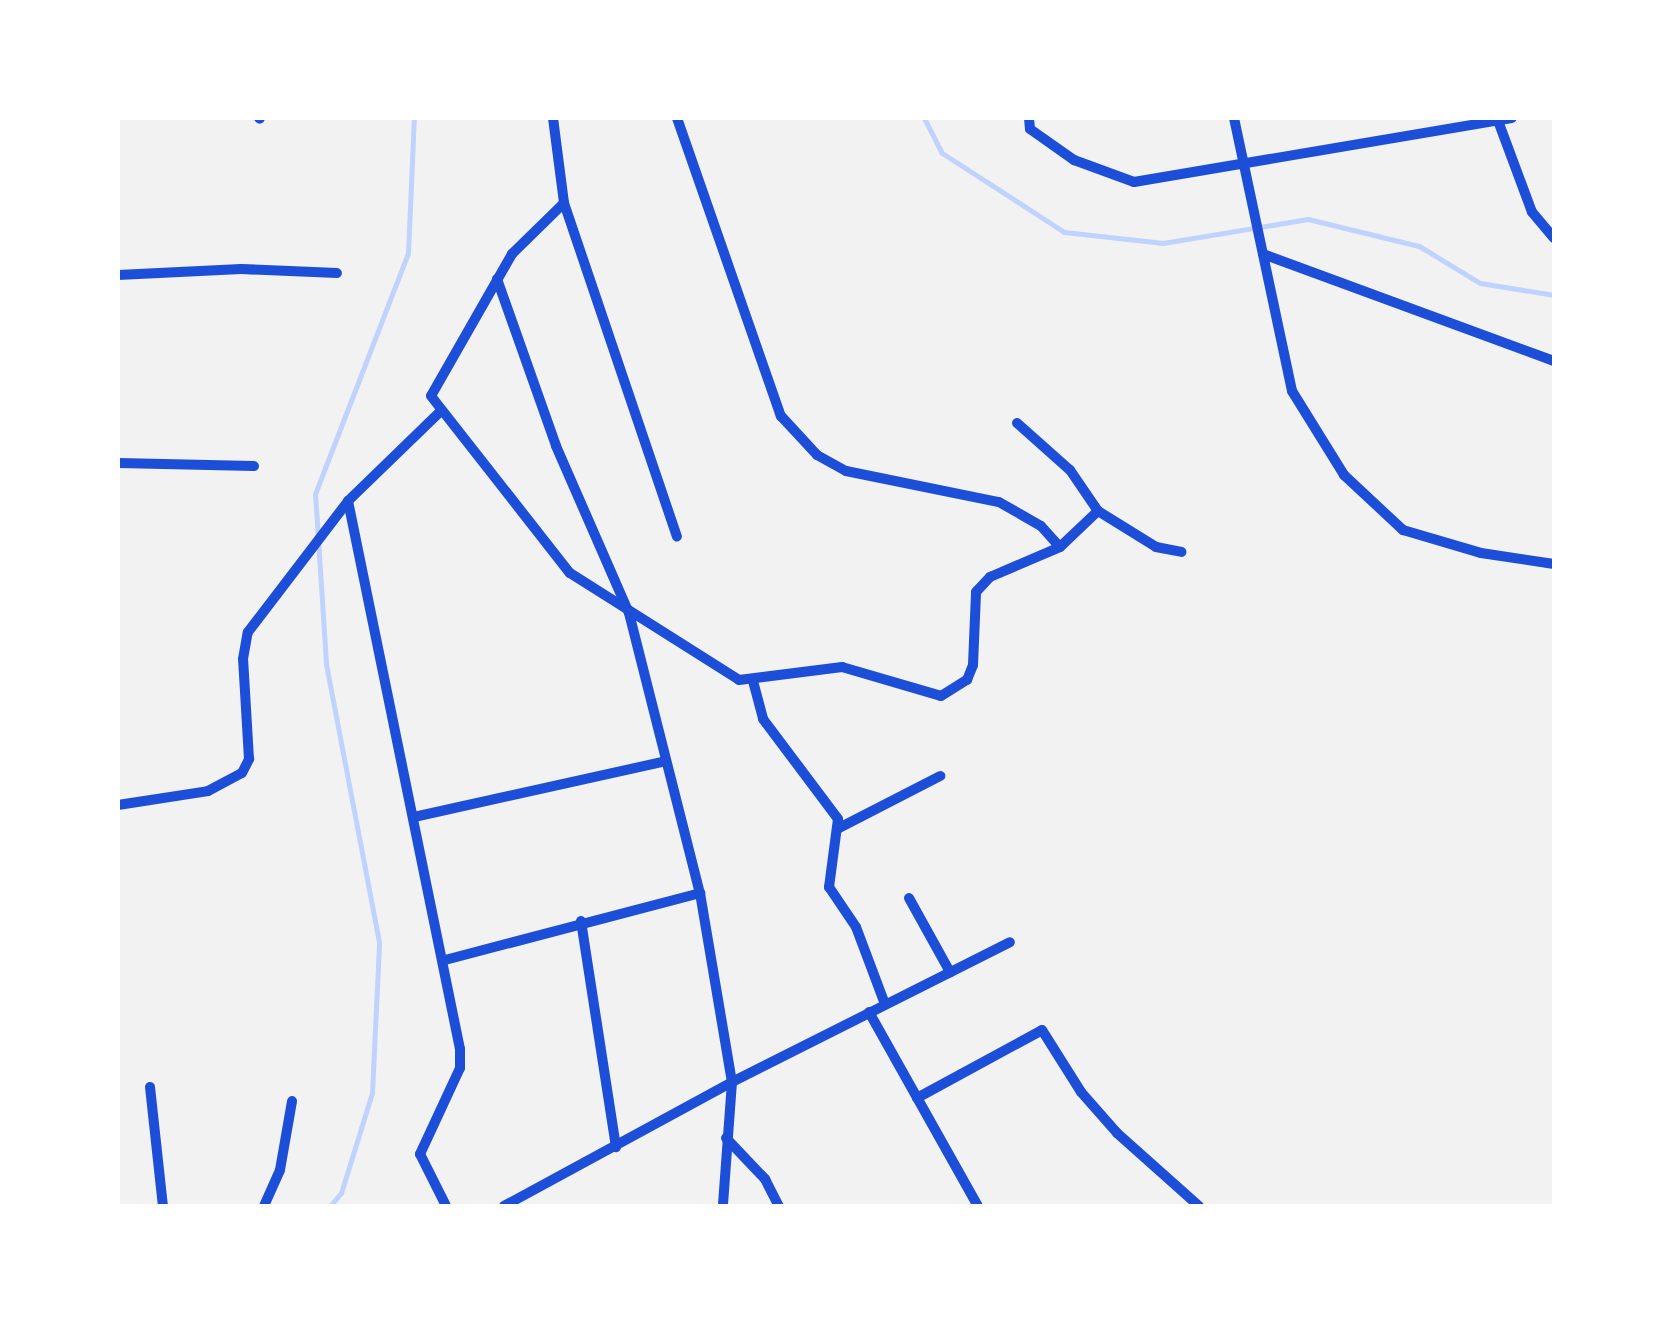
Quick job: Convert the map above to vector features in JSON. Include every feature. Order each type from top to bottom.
[{"type":"street","points":[[553,118],[564,203],[677,536]]},
{"type":"street","points":[[678,118],[781,416],[816,454],[846,471],[999,502],[1041,526],[1060,547]]},
{"type":"street","points":[[1029,118],[1030,129],[1074,160],[1134,182],[1512,118]]},
{"type":"street","points":[[1234,118],[1292,391],[1344,475],[1403,530],[1482,553],[1554,564]]},
{"type":"street","points":[[1497,120],[1532,212],[1554,238]]},
{"type":"street","points":[[564,203],[512,254],[496,279],[434,385],[440,412],[550,555],[628,613],[721,674],[753,681],[842,667],[941,696],[967,680],[973,665],[976,592],[990,577],[1060,547],[1098,511]]},
{"type":"street","points":[[1263,254],[1554,360]]},
{"type":"street","points":[[118,276],[241,269],[337,273]]},
{"type":"street","points":[[496,279],[556,446],[628,613],[700,893],[732,1082],[723,1206]]},
{"type":"street","points":[[118,805],[208,791],[242,773],[249,759],[243,659],[248,632],[348,501],[440,412]]},
{"type":"street","points":[[1017,423],[1070,470],[1098,511],[1156,546],[1182,552]]},
{"type":"street","points":[[118,463],[254,466]]},
{"type":"street","points":[[348,501],[444,960],[460,1068],[425,1132],[420,1154],[440,1204]]},
{"type":"street","points":[[753,681],[763,719],[830,806],[839,828],[829,887],[856,928],[885,1004]]},
{"type":"street","points":[[414,817],[666,761]]},
{"type":"street","points":[[839,828],[940,776]]},
{"type":"street","points":[[444,960],[581,921],[700,893]]},
{"type":"street","points":[[909,898],[950,972]]},
{"type":"street","points":[[581,921],[616,1147]]},
{"type":"street","points":[[504,1206],[732,1082],[1010,942]]},
{"type":"street","points":[[869,1012],[978,1206]]},
{"type":"street","points":[[917,1098],[1042,1030],[1081,1092],[1117,1133],[1199,1206]]},
{"type":"street","points":[[150,1088],[163,1206]]},
{"type":"street","points":[[264,1206],[280,1170],[292,1101]]},
{"type":"street","points":[[726,1138],[764,1179],[780,1206]]},
{"type":"waterway","points":[[330,1206],[341,1193],[372,1093],[379,942],[326,663],[315,494],[408,253],[414,118]]},
{"type":"waterway","points":[[924,118],[942,153],[1064,232],[1163,243],[1308,219],[1419,246],[1480,283],[1554,295]]}]
